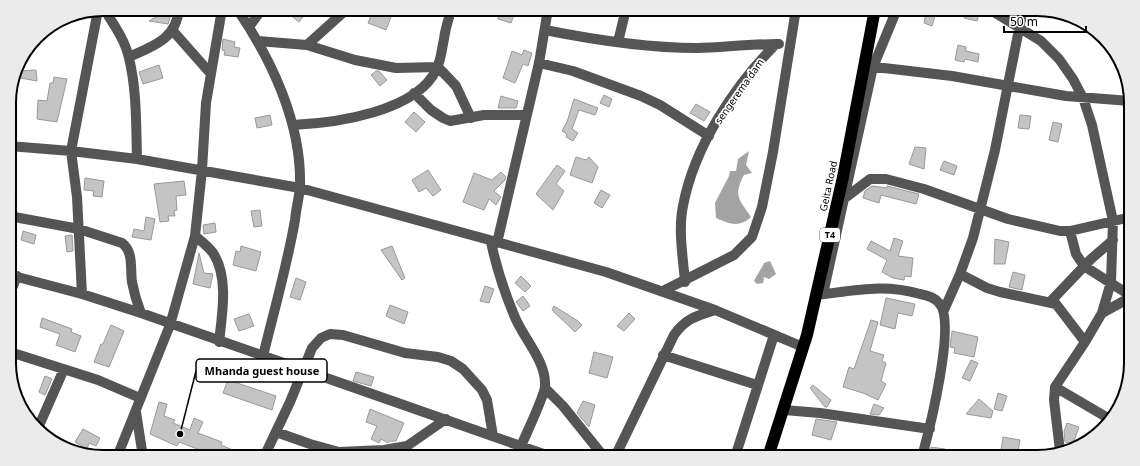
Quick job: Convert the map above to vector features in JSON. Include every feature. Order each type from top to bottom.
[{"type":"highway","name":"Geita Road","points":[[770,450],[820,295],[843,177],[869,67],[874,16]]},
{"type":"street","points":[[108,16],[120,34],[129,58],[133,83],[137,159]]},
{"type":"street","points":[[129,58],[162,40],[173,31],[178,16]]},
{"type":"street","points":[[120,450],[170,325],[195,236],[202,170],[206,102],[221,16]]},
{"type":"street","points":[[242,16],[258,41],[272,71],[293,126],[300,166],[300,188],[291,244],[263,356]]},
{"type":"street","points":[[249,27],[257,16]]},
{"type":"street","points":[[307,45],[339,16]]},
{"type":"street","points":[[293,126],[340,121],[359,117],[381,110],[426,85],[438,67],[449,16]]},
{"type":"street","points":[[521,446],[545,388],[545,376],[541,365],[522,333],[513,314],[494,242],[524,129],[539,63],[547,16]]},
{"type":"street","points":[[618,42],[624,16]]},
{"type":"street","points":[[663,291],[685,282],[734,255],[752,237],[762,207],[773,152],[795,16]]},
{"type":"street","points":[[894,16],[869,67],[846,198],[820,295],[877,288],[900,288],[926,296],[939,302],[944,310],[946,323],[942,368],[930,429],[924,450]]},
{"type":"street","points":[[1000,16],[1041,41],[1059,59],[1073,79],[1083,98],[1092,125],[1113,221],[1111,282],[1102,313],[1055,387],[1054,393],[1060,446]]},
{"type":"street","points":[[944,310],[960,274],[973,238],[979,208],[995,150],[1007,84],[1022,16]]},
{"type":"street","points":[[82,294],[79,228],[70,151],[97,17]]},
{"type":"street","points":[[545,30],[650,46],[696,48],[789,44]]},
{"type":"street","points":[[173,31],[211,74]]},
{"type":"street","points":[[258,41],[307,45],[374,65],[396,68],[438,67],[456,86],[471,118]]},
{"type":"street","name":"sengerema dam","points":[[685,282],[682,227],[683,206],[691,179],[709,136],[719,117],[761,59],[776,44]]},
{"type":"street","points":[[539,63],[567,68],[641,96],[660,105],[709,136]]},
{"type":"street","points":[[869,67],[1007,84],[1083,98],[1124,101]]},
{"type":"street","points":[[414,93],[443,118],[450,121],[484,115],[527,115]]},
{"type":"street","points":[[514,116],[524,129]]},
{"type":"street","points":[[16,147],[137,159],[300,188],[606,272],[715,310],[803,347]]},
{"type":"street","points":[[846,198],[870,179],[886,179],[979,208],[1008,219],[1043,228],[1070,231],[1124,219]]},
{"type":"street","points":[[16,217],[79,228],[113,239],[128,247],[132,281],[141,313]]},
{"type":"street","points":[[1070,231],[1076,254],[1084,266],[1124,292]]},
{"type":"street","points":[[195,236],[213,254],[219,269],[222,309],[219,342]]},
{"type":"street","points":[[1050,302],[1084,266],[1113,240]]},
{"type":"street","points":[[960,274],[987,288],[1056,304],[1085,342]]},
{"type":"street","points":[[16,277],[82,294],[141,313],[170,325],[532,450]]},
{"type":"street","points":[[1102,313],[1124,301]]},
{"type":"street","points":[[618,450],[663,355],[681,324],[715,310]]},
{"type":"street","points":[[267,450],[312,348],[321,338],[330,334],[343,335],[404,353],[438,357],[451,361],[463,369],[482,390],[487,400],[493,436]]},
{"type":"street","points":[[737,450],[774,335]]},
{"type":"street","points":[[16,354],[98,380],[140,398]]},
{"type":"street","points":[[663,355],[757,385]]},
{"type":"street","points":[[40,422],[64,368]]},
{"type":"street","points":[[1055,387],[1106,417]]},
{"type":"street","points":[[545,388],[563,406],[598,450]]},
{"type":"street","points":[[784,410],[820,413],[930,429]]},
{"type":"street","points":[[136,412],[142,450]]},
{"type":"street","points":[[384,450],[408,446],[446,419]]},
{"type":"street","points":[[276,432],[332,450]]},
{"type":"shaded area","points":[[749,151],[746,165],[752,173],[744,175],[738,193],[751,217],[738,224],[726,222],[716,218],[715,203],[729,176],[730,171],[736,171],[738,159]]},
{"type":"shaded area","points":[[770,261],[776,274],[769,279],[764,277],[763,283],[757,284],[754,281],[756,276],[764,263]]},
{"type":"building","points":[[158,16],[171,16],[168,24],[149,21]]},
{"type":"building","points":[[292,16],[304,16],[299,22]]},
{"type":"building","points":[[371,16],[391,16],[386,30],[368,23]]},
{"type":"building","points":[[499,16],[514,16],[511,23],[498,19]]},
{"type":"building","points":[[926,16],[935,16],[932,26],[924,23]]},
{"type":"building","points":[[964,16],[978,16],[977,21],[964,18]]},
{"type":"building","points":[[223,39],[235,42],[234,47],[240,48],[238,57],[224,55],[225,51],[222,50]]},
{"type":"building","points":[[958,45],[966,47],[966,51],[979,54],[978,62],[965,59],[964,62],[955,60]]},
{"type":"building","points":[[524,50],[532,53],[528,66],[523,64],[515,83],[503,78],[512,51],[522,55]]},
{"type":"building","points":[[159,65],[163,78],[143,84],[139,72]]},
{"type":"building","points":[[36,70],[37,81],[20,78],[23,71]]},
{"type":"building","points":[[376,71],[379,71],[387,80],[380,86],[371,75]]},
{"type":"building","points":[[54,77],[67,79],[57,122],[37,119],[38,100],[47,101],[50,83],[53,83]]},
{"type":"building","points":[[604,95],[612,99],[609,107],[600,103]]},
{"type":"building","points":[[501,96],[518,101],[516,108],[498,108]]},
{"type":"building","points":[[574,99],[598,108],[595,115],[579,110],[572,129],[578,133],[573,141],[566,137],[567,134],[562,131],[567,122]]},
{"type":"building","points":[[696,104],[710,112],[704,121],[690,113]]},
{"type":"building","points":[[414,112],[425,122],[416,132],[405,122]]},
{"type":"building","points":[[270,115],[272,125],[257,128],[255,118]]},
{"type":"building","points":[[1020,115],[1031,116],[1029,129],[1018,128]]},
{"type":"building","points":[[1053,122],[1062,124],[1058,142],[1049,140]]},
{"type":"building","points":[[915,147],[926,148],[924,169],[909,164]]},
{"type":"building","points":[[576,157],[586,160],[589,157],[598,167],[592,183],[570,175]]},
{"type":"building","points":[[944,161],[957,166],[954,175],[940,170]]},
{"type":"building","points":[[557,165],[565,171],[556,184],[564,191],[553,210],[536,194]]},
{"type":"building","points":[[428,170],[441,190],[433,196],[426,188],[419,192],[412,180]]},
{"type":"building","points":[[501,172],[506,177],[494,191],[501,197],[496,205],[489,199],[484,210],[463,202],[474,173],[492,180]]},
{"type":"building","points":[[85,178],[104,181],[102,197],[93,196],[94,191],[84,190]]},
{"type":"building","points":[[184,181],[186,195],[176,196],[177,210],[174,211],[175,216],[168,216],[169,221],[160,222],[154,184]]},
{"type":"building","points":[[872,186],[887,188],[887,186],[919,194],[916,204],[881,195],[879,203],[863,198],[865,191]]},
{"type":"building","points":[[601,190],[610,195],[602,208],[594,203]]},
{"type":"building","points":[[260,210],[262,226],[254,227],[251,211]]},
{"type":"building","points":[[146,217],[155,219],[151,240],[132,237],[134,229],[144,231]]},
{"type":"building","points":[[215,223],[216,232],[204,234],[203,225]]},
{"type":"building","points":[[23,231],[36,235],[34,244],[21,240]]},
{"type":"building","points":[[72,235],[73,251],[67,252],[65,236]]},
{"type":"building","points":[[894,238],[903,241],[898,256],[913,258],[911,277],[905,276],[904,280],[893,278],[882,272],[887,260],[867,249],[871,241],[890,251]]},
{"type":"building","points":[[995,239],[1009,242],[1005,264],[994,264]]},
{"type":"building","points":[[241,246],[261,252],[256,271],[233,265],[236,251],[240,252]]},
{"type":"building","points":[[392,246],[405,278],[402,280],[381,250]]},
{"type":"building","points":[[199,253],[204,273],[213,274],[210,288],[193,284]]},
{"type":"building","points":[[1013,272],[1025,275],[1022,290],[1009,287]]},
{"type":"building","points":[[521,276],[531,286],[525,292],[515,283]]},
{"type":"building","points":[[296,278],[306,282],[300,300],[290,297]]},
{"type":"building","points":[[485,286],[494,289],[489,303],[480,301]]},
{"type":"building","points":[[523,296],[530,306],[523,311],[516,302]]},
{"type":"building","points":[[886,298],[915,304],[912,316],[898,313],[895,329],[880,325]]},
{"type":"building","points":[[390,305],[408,312],[404,324],[386,316]]},
{"type":"building","points":[[554,306],[582,325],[575,332],[552,310]]},
{"type":"building","points":[[629,313],[635,319],[624,331],[617,326]]},
{"type":"building","points":[[249,314],[254,326],[239,331],[234,319]]},
{"type":"building","points":[[42,318],[72,329],[71,332],[81,336],[75,352],[56,345],[60,334],[40,327]]},
{"type":"building","points":[[871,320],[878,322],[870,351],[884,355],[882,361],[886,363],[881,381],[886,384],[878,400],[863,393],[843,387],[849,367],[854,369]]},
{"type":"building","points":[[111,325],[124,331],[109,367],[94,362]]},
{"type":"building","points":[[952,331],[978,337],[974,357],[954,353],[955,348],[950,347]]},
{"type":"building","points":[[594,352],[613,357],[607,378],[589,373]]},
{"type":"building","points":[[971,360],[978,363],[970,381],[962,378]]},
{"type":"building","points":[[356,372],[374,377],[371,386],[353,381]]},
{"type":"building","points":[[45,376],[52,379],[45,395],[39,392]]},
{"type":"building","points":[[228,380],[276,396],[272,410],[223,393]]},
{"type":"building","points":[[813,385],[831,400],[827,407],[825,407],[810,388]]},
{"type":"building","points":[[998,393],[1007,396],[1002,411],[994,409]]},
{"type":"building","points":[[979,399],[993,411],[991,418],[966,414]]},
{"type":"building","points":[[583,401],[595,405],[589,427],[577,413]]},
{"type":"building","points":[[159,402],[167,404],[164,416],[175,420],[173,423],[190,430],[194,418],[203,422],[198,433],[222,442],[221,445],[233,450],[200,450],[179,442],[177,446],[150,434]]},
{"type":"building","points":[[874,404],[884,408],[879,415],[870,414]]},
{"type":"building","points":[[370,409],[404,423],[396,441],[390,441],[388,443],[381,439],[379,443],[371,439],[377,426],[366,422]]},
{"type":"building","points":[[816,419],[837,422],[831,440],[812,435]]},
{"type":"building","points":[[1067,423],[1079,427],[1074,441],[1070,443],[1065,442],[1064,431]]},
{"type":"building","points":[[83,429],[100,438],[96,446],[89,443],[87,448],[75,442]]},
{"type":"building","points":[[1003,437],[1020,440],[1018,450],[1001,450]]},
{"type":"building","points":[[931,447],[945,449],[945,450],[930,450]]},
{"type":"place","name":"Mhanda guest house","points":[[180,434]]}]
